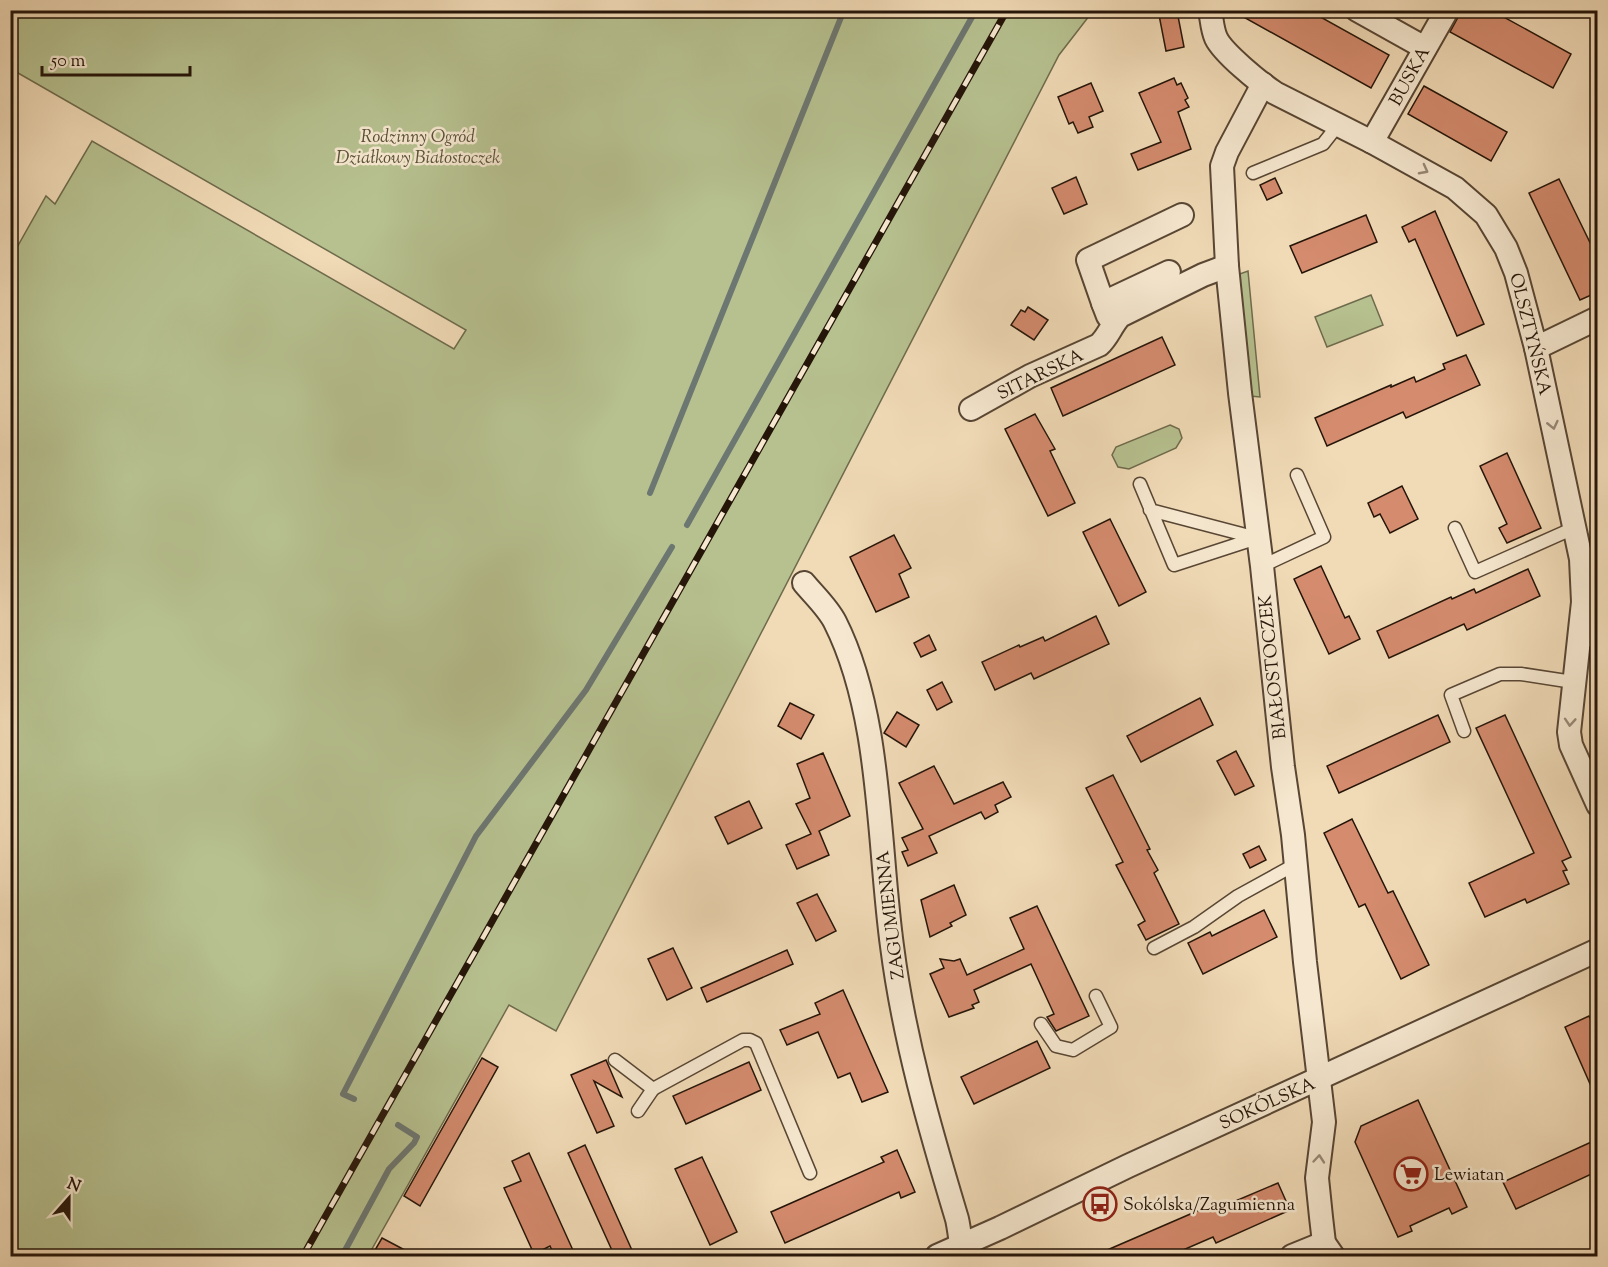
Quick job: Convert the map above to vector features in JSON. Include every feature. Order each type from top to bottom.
[{"type":"street","points":[[1357,10],[1425,48]]},
{"type":"street","name":"BUSKA","points":[[1372,142],[1447,10]]},
{"type":"street","name":"OLSZTYŃSKA","points":[[1211,12],[1214,32],[1220,44],[1263,84],[1275,93],[1372,142],[1455,188],[1486,214],[1511,258],[1536,348],[1582,576],[1588,640],[1573,682],[1569,732],[1571,745],[1598,805]]},
{"type":"street","name":"BIAŁOSTOCZEK","points":[[1263,84],[1222,166],[1227,266],[1324,1122],[1317,1178],[1328,1250]]},
{"type":"street","points":[[1110,331],[1088,260],[1182,215]]},
{"type":"street","name":"SITARSKA","points":[[971,409],[1030,376],[1099,345],[1119,316],[1203,275],[1227,266]]},
{"type":"street","points":[[1103,303],[1169,272]]},
{"type":"street","points":[[1536,348],[1598,318]]},
{"type":"street","name":"ZAGUMIENNA","points":[[804,583],[834,620],[852,660],[861,698],[876,787],[892,946],[905,1029],[926,1119],[957,1219],[962,1251]]},
{"type":"street","name":"SOKÓLSKA","points":[[937,1257],[962,1251],[1128,1166],[1598,950]]},
{"type":"street","points":[[1292,1257],[1328,1250]]},
{"type":"lane","points":[[1253,173],[1323,144],[1338,125]]},
{"type":"lane","points":[[1262,566],[1324,537],[1297,475]]},
{"type":"lane","points":[[1140,484],[1174,565],[1257,538]]},
{"type":"lane","points":[[1150,510],[1257,538]]},
{"type":"lane","points":[[1455,528],[1475,572],[1574,528]]},
{"type":"lane","points":[[1464,731],[1451,695],[1500,674],[1521,674],[1573,682]]},
{"type":"lane","points":[[1154,948],[1194,927],[1238,896],[1296,864]]},
{"type":"lane","points":[[1041,1024],[1056,1047],[1073,1050],[1111,1027],[1096,996]]},
{"type":"lane","points":[[638,1111],[653,1089],[743,1040],[756,1042],[810,1173]]},
{"type":"lane","points":[[615,1060],[653,1089]]},
{"type":"green space","name":"Rodzinny Ogród Działkowy Białostoczek","points":[[11,10],[1093,11],[1059,55],[556,1031],[509,1005],[368,1256],[11,1256],[11,258],[46,196],[55,204],[92,141],[454,349],[466,330],[11,69]]},
{"type":"green space","points":[[1248,271],[1260,397],[1250,396],[1237,275]]},
{"type":"green space","points":[[1371,295],[1383,325],[1327,347],[1315,317]]},
{"type":"green space","points":[[1170,425],[1179,429],[1182,438],[1176,448],[1129,469],[1118,467],[1112,455],[1116,447]]},
{"type":"building","points":[[1231,10],[1308,10],[1389,55],[1371,88]]},
{"type":"building","points":[[1462,10],[1491,10],[1571,54],[1553,88],[1450,32]]},
{"type":"building","points":[[1177,11],[1184,47],[1166,51],[1159,15]]},
{"type":"building","points":[[1174,78],[1177,85],[1181,83],[1188,98],[1185,100],[1189,107],[1178,112],[1191,149],[1138,170],[1131,154],[1161,142],[1139,93]]},
{"type":"building","points":[[1091,83],[1103,111],[1089,117],[1093,127],[1078,133],[1073,122],[1069,124],[1058,97]]},
{"type":"building","points":[[1424,86],[1507,132],[1491,161],[1408,114]]},
{"type":"building","points":[[1076,177],[1087,204],[1064,214],[1052,188]]},
{"type":"building","points":[[1275,178],[1282,193],[1267,200],[1260,185]]},
{"type":"building","points":[[1559,179],[1598,259],[1598,292],[1580,300],[1529,193]]},
{"type":"building","points":[[1435,211],[1484,324],[1457,336],[1415,239],[1409,242],[1402,227]]},
{"type":"building","points":[[1366,215],[1377,242],[1302,273],[1290,246]]},
{"type":"building","points":[[1028,307],[1048,320],[1034,340],[1011,325],[1021,310],[1025,312]]},
{"type":"building","points":[[1162,337],[1175,365],[1063,416],[1051,388]]},
{"type":"building","points":[[1466,355],[1480,385],[1406,418],[1403,412],[1327,446],[1315,418],[1391,385],[1391,387],[1414,377],[1416,382],[1445,369],[1443,364]]},
{"type":"building","points":[[1035,414],[1055,449],[1050,451],[1075,503],[1048,516],[1005,429]]},
{"type":"building","points":[[1507,453],[1541,528],[1507,543],[1499,528],[1507,524],[1480,466]]},
{"type":"building","points":[[1402,486],[1418,519],[1390,533],[1380,514],[1374,517],[1368,503]]},
{"type":"building","points":[[1110,519],[1146,592],[1119,606],[1083,532]]},
{"type":"building","points":[[894,535],[911,568],[899,574],[909,597],[876,612],[850,557]]},
{"type":"building","points":[[1321,566],[1345,618],[1349,616],[1360,639],[1329,654],[1294,579]]},
{"type":"building","points":[[1528,569],[1540,596],[1467,630],[1464,624],[1389,658],[1377,631],[1451,597],[1452,599],[1474,589],[1476,593]]},
{"type":"building","points":[[1096,616],[1109,644],[1034,679],[1031,673],[995,690],[982,662],[1043,637],[1045,641]]},
{"type":"building","points":[[929,635],[936,650],[921,657],[914,643]]},
{"type":"building","points":[[942,682],[952,702],[937,710],[927,690]]},
{"type":"building","points":[[1200,698],[1213,725],[1141,762],[1127,736]]},
{"type":"building","points":[[790,703],[814,715],[801,739],[778,726]]},
{"type":"building","points":[[897,712],[919,725],[906,747],[884,733]]},
{"type":"building","points":[[1438,715],[1450,742],[1339,793],[1327,766]]},
{"type":"building","points":[[1505,715],[1571,857],[1562,861],[1567,870],[1563,871],[1569,884],[1527,903],[1525,899],[1485,917],[1469,883],[1534,853],[1476,728]]},
{"type":"building","points":[[1236,751],[1254,786],[1235,795],[1217,761]]},
{"type":"building","points":[[823,753],[850,816],[819,831],[829,855],[797,869],[786,845],[811,834],[796,804],[810,798],[797,764]]},
{"type":"building","points":[[934,766],[954,804],[1003,782],[1011,797],[995,805],[998,812],[985,819],[981,812],[929,836],[937,853],[908,866],[902,852],[908,850],[902,838],[923,829],[899,783]]},
{"type":"building","points":[[1113,775],[1150,849],[1147,850],[1158,870],[1154,873],[1179,924],[1146,940],[1138,925],[1145,921],[1116,865],[1123,862],[1086,788]]},
{"type":"building","points":[[749,801],[762,828],[728,844],[715,817]]},
{"type":"building","points":[[1352,819],[1388,893],[1393,891],[1429,965],[1401,979],[1365,904],[1359,907],[1324,833]]},
{"type":"building","points":[[1259,846],[1266,860],[1250,868],[1243,854]]},
{"type":"building","points":[[954,885],[966,915],[950,923],[952,926],[930,937],[921,900]]},
{"type":"building","points":[[817,894],[836,931],[816,941],[797,903]]},
{"type":"building","points":[[1037,906],[1089,1016],[1056,1031],[1047,1017],[1054,1014],[1031,964],[974,990],[979,1002],[972,1005],[974,1008],[949,1017],[930,974],[944,968],[940,959],[954,961],[960,959],[967,975],[1024,949],[1010,918]]},
{"type":"building","points":[[1264,910],[1277,937],[1203,974],[1188,943],[1210,932],[1212,936]]},
{"type":"building","points":[[673,948],[692,988],[667,1000],[648,959]]},
{"type":"building","points":[[787,950],[793,964],[707,1002],[701,988]]},
{"type":"building","points":[[843,990],[888,1092],[862,1102],[850,1073],[838,1078],[818,1032],[787,1045],[780,1030],[820,1014],[815,1003]]},
{"type":"building","points":[[1589,1016],[1598,1035],[1598,1102],[1565,1027]]},
{"type":"building","points":[[1037,1041],[1050,1068],[974,1104],[961,1077]]},
{"type":"building","points":[[482,1058],[498,1067],[420,1206],[404,1196]]},
{"type":"building","points":[[606,1060],[622,1097],[594,1081],[614,1126],[597,1133],[571,1075]]},
{"type":"building","points":[[749,1062],[761,1090],[686,1124],[673,1096]]},
{"type":"building","name":"Lewiatan","points":[[1418,1100],[1467,1207],[1452,1214],[1449,1208],[1410,1226],[1412,1231],[1398,1237],[1355,1142],[1361,1126]]},
{"type":"building","points":[[1598,1139],[1598,1171],[1516,1209],[1503,1182]]},
{"type":"building","points":[[585,1145],[635,1257],[615,1257],[568,1153]]},
{"type":"building","points":[[897,1150],[915,1192],[901,1198],[899,1192],[785,1243],[771,1212],[884,1162],[881,1157]]},
{"type":"building","points":[[529,1153],[576,1257],[555,1257],[550,1246],[534,1254],[504,1188],[521,1181],[512,1161]]},
{"type":"building","points":[[702,1157],[737,1232],[710,1245],[675,1169]]},
{"type":"building","points":[[1278,1183],[1290,1210],[1216,1243],[1213,1237],[1167,1257],[1091,1257],[1202,1209],[1224,1202],[1226,1205]]},
{"type":"building","points":[[382,1238],[418,1257],[371,1257]]},
{"type":"waterway","points":[[650,493],[844,10]]},
{"type":"waterway","points":[[687,525],[976,10]]},
{"type":"waterway","points":[[354,1099],[343,1094],[476,836],[586,690],[672,547]]},
{"type":"waterway","points":[[342,1256],[389,1169],[417,1137],[398,1125]]},
{"type":"railway","points":[[303,1256],[1007,10]]},
{"type":"place","name":"Lewiatan","points":[[1411,1174]]},
{"type":"place","name":"Sokólska/Zagumienna","points":[[1100,1204]]}]
